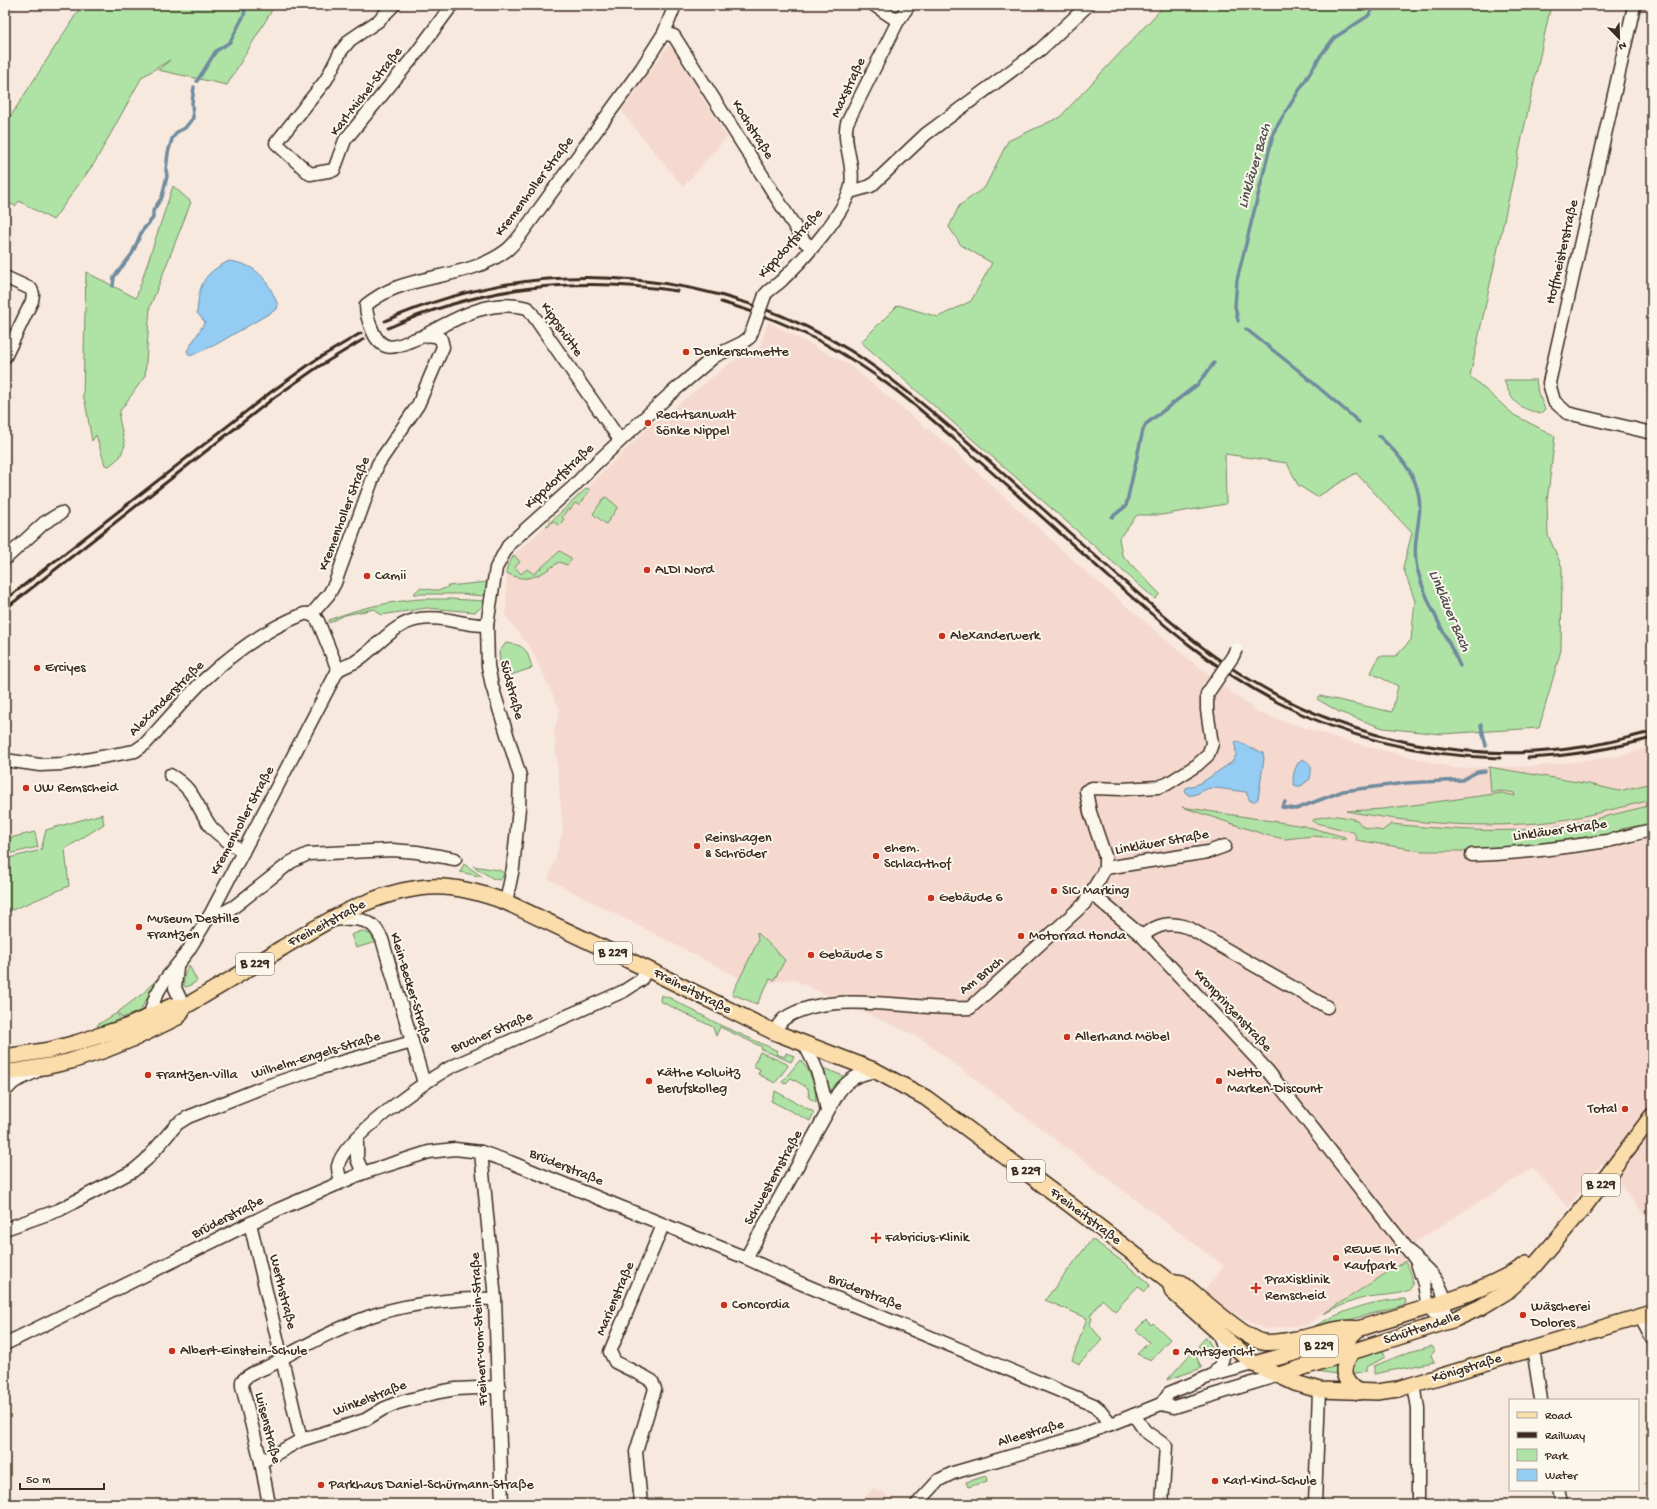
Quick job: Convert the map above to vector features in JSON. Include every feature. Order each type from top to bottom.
[{"type":"main road","name":"Freiheitstraße","points":[[5,1073],[71,1061],[135,1038],[178,1017],[184,1007],[326,921],[361,904],[380,897],[430,887],[470,891],[506,902],[647,969],[774,1032],[876,1071],[926,1098],[1169,1281],[1182,1283],[1244,1334],[1261,1342],[1280,1342]]},
{"type":"main road","name":"Freiheitstraße","points":[[5,1057],[50,1050],[76,1044],[119,1029],[172,1006],[184,1007]]},
{"type":"main road","name":"Schüttendelle","points":[[1279,1375],[1443,1323],[1464,1315],[1506,1292],[1528,1273],[1581,1211],[1652,1116]]},
{"type":"main road","name":"Schüttendelle","points":[[1280,1342],[1346,1327],[1358,1329],[1473,1293],[1499,1280],[1547,1251]]},
{"type":"main road","name":"Freiheitstraße","points":[[1169,1281],[1173,1292],[1254,1364]]},
{"type":"main road","name":"Königstraße","points":[[1279,1375],[1303,1387],[1319,1390],[1359,1392],[1390,1391],[1646,1314]]},
{"type":"main road","name":"Schüttendelle","points":[[1277,1358],[1349,1338],[1358,1329]]},
{"type":"main road","name":"B 229","points":[[1261,1342],[1277,1358]]},
{"type":"main road","points":[[1352,1352],[1344,1365],[1345,1377],[1347,1383],[1359,1392]]},
{"type":"main road","name":"B 229","points":[[1254,1364],[1277,1358]]},
{"type":"main road","points":[[1277,1358],[1279,1375]]},
{"type":"main road","name":"B 229","points":[[1254,1364],[1279,1375]]},
{"type":"street","name":"Karl-Michel-Straße","points":[[394,5],[378,21],[350,40],[341,51],[326,80],[276,143],[310,174],[334,170],[345,140],[410,61],[452,5]]},
{"type":"street","name":"Kremenholler Straße","points":[[311,614],[329,594],[335,583],[378,464],[418,406],[443,347],[441,339],[435,335],[424,335],[404,344],[388,346],[382,344],[377,339],[369,321],[366,305],[379,296],[396,288],[476,267],[509,249],[641,69],[664,33],[675,5]]},
{"type":"street","points":[[874,5],[898,21]]},
{"type":"street","name":"Maxstraße","points":[[850,192],[851,161],[846,138],[847,123],[898,21],[909,5]]},
{"type":"street","points":[[850,192],[871,186],[926,134],[1041,49],[1088,5]]},
{"type":"street","name":"Hoffmeisterstraße","points":[[1634,6],[1549,383],[1554,401],[1567,413],[1652,433]]},
{"type":"street","name":"Kochstraße","points":[[664,33],[674,36],[804,241],[812,247]]},
{"type":"street","name":"Kippdorfstraße","points":[[487,625],[496,568],[501,555],[509,544],[573,487],[620,440],[702,365],[715,356],[742,343],[750,336],[765,295],[782,280],[812,247],[840,212],[850,192]]},
{"type":"street","points":[[5,277],[31,290],[33,294],[32,301],[5,357]]},
{"type":"street","name":"Kippshütte","points":[[424,335],[475,310],[497,306],[519,306],[528,308],[620,440]]},
{"type":"street","points":[[5,559],[44,523],[61,513]]},
{"type":"street","points":[[311,614],[318,621],[338,670],[355,662],[397,628],[421,618],[475,625],[487,625]]},
{"type":"street","name":"Alexanderstraße","points":[[5,760],[40,766],[94,759],[136,751],[145,744],[205,680],[237,653],[266,633],[298,616],[311,614]]},
{"type":"street","name":"Südstraße","points":[[487,625],[488,666],[492,686],[520,776],[514,860],[506,902]]},
{"type":"street","points":[[1105,868],[1104,851],[1088,802],[1086,791],[1092,788],[1122,789],[1158,787],[1184,774],[1208,755],[1212,744],[1207,710],[1207,694],[1233,656],[1236,649]]},
{"type":"street","name":"Kremenholler Straße","points":[[178,966],[210,915],[277,790],[338,670]]},
{"type":"street","points":[[170,775],[179,780],[188,788],[212,828],[243,852]]},
{"type":"street","name":"Linkläuer Straße","points":[[1472,855],[1505,854],[1561,848],[1607,841],[1652,830]]},
{"type":"street","name":"Linkläuer Straße","points":[[1105,868],[1208,852],[1225,846]]},
{"type":"street","points":[[210,915],[224,912],[235,906],[291,862],[308,854],[392,850],[417,852],[455,859]]},
{"type":"street","name":"Am Bruch","points":[[774,1032],[784,1019],[801,1010],[834,1002],[970,1008],[1084,904],[1105,868]]},
{"type":"street","name":"Kronprinzenstraße","points":[[1091,893],[1142,936],[1267,1070],[1416,1260],[1426,1268],[1439,1285],[1445,1302],[1443,1323]]},
{"type":"street","name":"Klein-Becker-Straße","points":[[326,921],[346,918],[363,921],[375,927],[382,939],[424,1083]]},
{"type":"street","points":[[1142,936],[1152,928],[1164,924],[1178,924],[1327,1008]]},
{"type":"street","points":[[178,966],[175,988],[184,1007]]},
{"type":"street","points":[[149,1016],[156,995],[165,980],[178,966]]},
{"type":"street","name":"Brucher Straße","points":[[341,1181],[338,1167],[347,1148],[391,1107],[424,1083],[451,1067],[624,992],[641,980],[647,969]]},
{"type":"street","name":"Wilhelm-Engels-Straße","points":[[5,1229],[59,1210],[133,1171],[150,1156],[177,1124],[188,1117],[261,1088],[412,1042]]},
{"type":"street","points":[[804,1044],[815,1062],[820,1076],[827,1111]]},
{"type":"street","points":[[5,1091],[32,1072],[49,1066]]},
{"type":"street","name":"Schwesternstraße","points":[[746,1258],[801,1161],[827,1111],[846,1083],[862,1074],[876,1071]]},
{"type":"street","points":[[357,1139],[357,1159],[362,1173]]},
{"type":"street","name":"Brüderstraße","points":[[5,1344],[341,1181],[429,1152],[455,1149],[481,1152],[510,1162],[746,1258],[800,1283],[1094,1405],[1111,1424]]},
{"type":"street","name":"Freiherr-vom-Stein-Straße","points":[[481,1152],[495,1299],[502,1504]]},
{"type":"street","name":"Werthstraße","points":[[250,1224],[301,1440]]},
{"type":"street","name":"Marienstraße","points":[[642,1504],[636,1452],[655,1389],[652,1381],[615,1362],[610,1352],[663,1225]]},
{"type":"street","name":"Kronprinzenstraße","points":[[1416,1260],[1422,1278],[1428,1307]]},
{"type":"street","points":[[282,1358],[333,1331],[380,1313],[430,1304],[495,1299]]},
{"type":"street","points":[[1428,1307],[1443,1323]]},
{"type":"street","points":[[1646,1314],[1652,1339]]},
{"type":"street","points":[[1213,1375],[1220,1367],[1224,1354],[1223,1344],[1217,1330]]},
{"type":"street","points":[[1533,1348],[1541,1399]]},
{"type":"street","name":"Luisenstraße","points":[[269,1504],[242,1381],[247,1375],[275,1365],[282,1358]]},
{"type":"street","name":"Alleestraße","points":[[917,1504],[939,1480],[953,1473],[1076,1437],[1161,1404],[1169,1393],[1213,1375],[1254,1364]]},
{"type":"street","name":"Alleestraße","points":[[1161,1404],[1174,1407],[1279,1375]]},
{"type":"street","points":[[1414,1385],[1418,1408],[1418,1504]]},
{"type":"street","name":"Winkelstraße","points":[[301,1440],[365,1420],[383,1409],[414,1398],[456,1389],[499,1387]]},
{"type":"street","points":[[1315,1504],[1319,1390]]},
{"type":"street","points":[[1134,1415],[1145,1431],[1166,1446],[1162,1504]]},
{"type":"street","points":[[261,1462],[301,1440]]},
{"type":"street","points":[[1558,1491],[1561,1504]]},
{"type":"shaded area","points":[[668,46],[671,46],[727,137],[683,187],[621,111]]},
{"type":"shaded area","points":[[768,322],[848,364],[949,446],[1084,570],[1191,661],[1259,713],[1354,743],[1454,768],[1541,766],[1625,755],[1652,746],[1652,1223],[1602,1164],[1568,1208],[1533,1168],[1417,1241],[1405,1260],[1306,1325],[1263,1329],[1201,1295],[1224,1266],[920,1038],[792,979],[753,985],[548,879],[563,831],[554,731],[560,710],[530,647],[506,617],[507,567],[514,555],[587,488],[652,424],[739,356],[760,347]]},
{"type":"shaded area","points":[[873,1488],[879,1493],[881,1490],[893,1501],[890,1504],[859,1504]]},
{"type":"green space","points":[[82,5],[275,5],[227,85],[158,70],[170,60],[142,77],[95,162],[53,220],[19,201],[15,206],[5,201],[5,125]]},
{"type":"green space","points":[[1165,5],[1551,5],[1470,376],[1514,415],[1555,436],[1547,502],[1548,535],[1562,567],[1561,650],[1539,728],[1441,734],[1383,728],[1339,712],[1317,699],[1320,696],[1392,712],[1398,686],[1371,673],[1379,656],[1396,656],[1411,640],[1415,601],[1403,567],[1412,533],[1356,473],[1317,497],[1298,485],[1287,463],[1225,454],[1226,504],[1161,515],[1137,515],[1119,538],[1122,555],[1160,594],[1155,599],[861,342],[898,305],[938,317],[971,301],[992,263],[961,245],[949,227],[959,206],[985,187],[1008,141],[1060,117]]},
{"type":"green space","points":[[173,186],[191,202],[150,307],[145,376],[120,411],[119,418],[125,445],[120,457],[109,466],[105,465],[96,435],[92,441],[83,397],[86,272],[136,298]]},
{"type":"green space","points":[[1504,380],[1536,380],[1538,393],[1545,409],[1540,414],[1520,406],[1513,399]]},
{"type":"green space","points":[[587,488],[590,490],[579,505],[575,503],[570,510],[568,509],[562,517],[564,519],[559,526],[553,521],[548,527],[546,526]]},
{"type":"green space","points":[[606,497],[618,507],[606,524],[593,514]]},
{"type":"green space","points":[[560,551],[572,559],[567,565],[559,562],[537,576],[526,578],[519,578],[506,573],[507,567],[514,555],[520,562],[515,567],[521,574],[527,569],[534,574]]},
{"type":"green space","points":[[488,582],[485,596],[460,594],[413,594],[420,588],[438,590],[448,586]]},
{"type":"green space","points":[[419,599],[484,601],[483,606],[475,612],[427,608],[381,615],[375,609],[345,615],[329,623],[329,620],[362,609]]},
{"type":"green space","points":[[506,643],[522,647],[529,657],[532,668],[511,675],[509,669],[501,672],[499,652]]},
{"type":"green space","points":[[1489,767],[1589,784],[1619,791],[1652,783],[1652,800],[1567,819],[1538,823],[1490,825],[1466,825],[1394,819],[1346,811],[1383,809],[1502,793],[1515,796],[1514,793],[1504,791],[1491,792]]},
{"type":"green space","points":[[1652,805],[1652,823],[1621,829],[1616,833],[1593,838],[1536,846],[1471,851],[1423,851],[1356,840],[1353,832],[1313,822],[1313,820],[1324,816],[1346,817],[1357,820],[1363,827],[1382,831],[1391,824],[1451,829],[1534,829],[1565,825]]},
{"type":"green space","points":[[1182,807],[1304,826],[1345,837],[1345,839],[1312,836],[1285,839],[1266,835]]},
{"type":"green space","points":[[102,814],[104,824],[65,849],[69,886],[5,913],[5,859],[41,850],[46,830]]},
{"type":"green space","points":[[35,832],[38,847],[5,855],[5,839]]},
{"type":"green space","points":[[464,864],[483,877],[460,872]]},
{"type":"green space","points":[[473,866],[499,870],[504,873],[502,878],[499,880],[492,878]]},
{"type":"green space","points":[[361,931],[370,934],[376,942],[356,948],[351,935]]},
{"type":"green space","points":[[757,932],[785,960],[774,980],[770,979],[757,1004],[732,994],[758,941]]},
{"type":"green space","points":[[189,965],[197,981],[187,987],[184,986],[184,980],[185,973]]},
{"type":"green space","points":[[159,977],[140,1011],[122,1018],[118,1012],[142,994]]},
{"type":"green space","points":[[661,995],[670,998],[720,1025],[778,1051],[776,1054],[785,1057],[786,1053],[794,1056],[791,1062],[761,1049],[762,1047],[720,1027],[716,1036],[713,1027],[660,1001]]},
{"type":"green space","points":[[117,1013],[120,1019],[98,1027],[97,1025]]},
{"type":"green space","points":[[760,1052],[787,1064],[788,1066],[775,1083],[758,1074],[760,1069],[753,1066]]},
{"type":"green space","points":[[800,1060],[812,1079],[816,1102],[809,1098],[808,1088],[791,1078],[785,1084],[782,1082]]},
{"type":"green space","points":[[823,1068],[846,1077],[838,1083],[830,1097]]},
{"type":"green space","points":[[775,1091],[814,1112],[810,1121],[771,1101]]},
{"type":"green space","points":[[1092,1239],[1127,1265],[1150,1285],[1144,1292],[1138,1286],[1115,1311],[1102,1299],[1090,1316],[1092,1318],[1090,1325],[1102,1340],[1079,1364],[1072,1360],[1087,1318],[1045,1300]]},
{"type":"green space","points":[[1405,1261],[1410,1271],[1412,1280],[1409,1290],[1401,1293],[1357,1300],[1323,1314]]},
{"type":"green space","points":[[1405,1299],[1406,1303],[1403,1305],[1338,1323],[1311,1328],[1333,1317],[1368,1304]]},
{"type":"green space","points":[[1146,1320],[1151,1325],[1153,1323],[1170,1339],[1151,1360],[1137,1354],[1149,1342],[1136,1330]]},
{"type":"green space","points":[[1206,1337],[1212,1347],[1211,1359],[1198,1346]]},
{"type":"green space","points":[[1432,1346],[1434,1352],[1431,1355],[1434,1362],[1374,1374],[1374,1366],[1409,1352]]},
{"type":"green space","points":[[1383,1350],[1385,1357],[1367,1367],[1367,1371],[1351,1374],[1353,1360]]},
{"type":"green space","points":[[1193,1351],[1202,1368],[1167,1380]]},
{"type":"green space","points":[[1336,1364],[1336,1374],[1310,1370]]},
{"type":"green space","points":[[986,1476],[987,1481],[968,1487],[966,1482]]},
{"type":"water","points":[[229,261],[247,266],[260,275],[274,296],[278,305],[277,309],[215,345],[190,356],[187,351],[205,322],[197,313],[201,288],[204,281],[213,271]]},
{"type":"water","points":[[1236,741],[1263,753],[1264,759],[1258,799],[1255,801],[1250,801],[1246,792],[1215,788],[1208,789],[1194,795],[1188,795],[1185,791],[1186,788],[1201,783],[1232,762],[1236,755]]},
{"type":"water","points":[[1302,759],[1310,764],[1310,779],[1301,786],[1295,786],[1293,779],[1294,771]]},
{"type":"waterway","points":[[197,81],[216,51],[230,42],[244,15],[246,5]]},
{"type":"waterway","name":"Linkläuer Bach","points":[[1238,321],[1235,306],[1237,280],[1274,131],[1321,55],[1334,38],[1368,16],[1376,5]]},
{"type":"waterway","points":[[113,286],[114,277],[132,254],[142,231],[153,218],[153,211],[162,197],[167,176],[166,170],[168,153],[172,139],[177,132],[185,128],[193,118],[192,103],[194,87]]},
{"type":"waterway","name":"Linkläuer Bach","points":[[1246,329],[1298,370],[1359,422]]},
{"type":"waterway","name":"Linkläuer Bach","points":[[1112,517],[1126,506],[1143,430],[1146,424],[1198,384],[1214,363]]},
{"type":"waterway","name":"Linkläuer Bach","points":[[1379,436],[1404,462],[1415,482],[1420,504],[1415,548],[1417,568],[1425,593],[1460,666]]},
{"type":"waterway","name":"Linkläuer Bach","points":[[1481,725],[1486,746]]},
{"type":"waterway","name":"Linkläuer Bach","points":[[1285,802],[1282,807],[1296,809],[1343,791],[1406,783],[1462,780],[1477,772],[1485,771]]},
{"type":"railway","points":[[385,321],[415,309],[477,290],[539,280],[571,278],[604,278],[664,283],[692,288],[747,303],[801,324],[851,351],[882,372],[969,443],[1118,576],[1203,648],[1240,674],[1296,705],[1335,721],[1375,734],[1416,744],[1457,750],[1541,752],[1591,746],[1652,732]]},
{"type":"railway","points":[[388,328],[458,302],[530,288],[566,285],[602,285],[677,291]]},
{"type":"railway","points":[[721,302],[766,317],[810,336],[831,347],[871,372],[932,419],[1169,629],[1232,676],[1254,689],[1303,715],[1330,726],[1385,743],[1442,753],[1500,758]]},
{"type":"railway","points":[[5,600],[271,392],[314,361],[361,333]]},
{"type":"railway","points":[[5,609],[275,397],[318,367],[364,339]]},
{"type":"railway","points":[[1528,758],[1559,756],[1652,738]]},
{"type":"place","name":"Denkerschmette","points":[[686,352]]},
{"type":"place","name":"Rechtsanwalt Sönke Nippel","points":[[648,423]]},
{"type":"place","name":"ALDI Nord","points":[[647,570]]},
{"type":"place","name":"Camii","points":[[367,576]]},
{"type":"place","name":"Alexanderwerk","points":[[942,636]]},
{"type":"place","name":"Erciyes","points":[[37,668]]},
{"type":"place","name":"UW Remscheid","points":[[26,788]]},
{"type":"place","name":"Reinshagen & Schröder","points":[[697,846]]},
{"type":"place","name":"ehem. Schlachthof","points":[[876,856]]},
{"type":"place","name":"SIC Marking","points":[[1054,891]]},
{"type":"place","name":"Gebäude 6","points":[[931,898]]},
{"type":"place","name":"Museum Destille Frantzen","points":[[139,927]]},
{"type":"place","name":"Motorrad Honda","points":[[1021,936]]},
{"type":"place","name":"Gebäude 5","points":[[811,955]]},
{"type":"place","name":"Allerhand Möbel","points":[[1067,1037]]},
{"type":"place","name":"Frantzen-Villa","points":[[148,1075]]},
{"type":"place","name":"Käthe Kolwitz Berufskolleg","points":[[649,1081]]},
{"type":"place","name":"Netto Marken-Discount","points":[[1219,1081]]},
{"type":"place","name":"Total","points":[[1625,1109]]},
{"type":"place","name":"Fabricius-Klinik","points":[[876,1238]]},
{"type":"place","name":"REWE Ihr Kaufpark","points":[[1336,1258]]},
{"type":"place","name":"Praxisklinik Remscheid","points":[[1256,1288]]},
{"type":"place","name":"Concordia","points":[[724,1305]]},
{"type":"place","name":"Wäscherei Dolores","points":[[1523,1315]]},
{"type":"place","name":"Albert-Einstein-Schule","points":[[172,1351]]},
{"type":"place","name":"Amtsgericht","points":[[1176,1352]]},
{"type":"place","name":"Karl-Kind-Schule","points":[[1215,1481]]},
{"type":"place","name":"Parkhaus Daniel-Schürmann-Straße","points":[[321,1485]]}]
